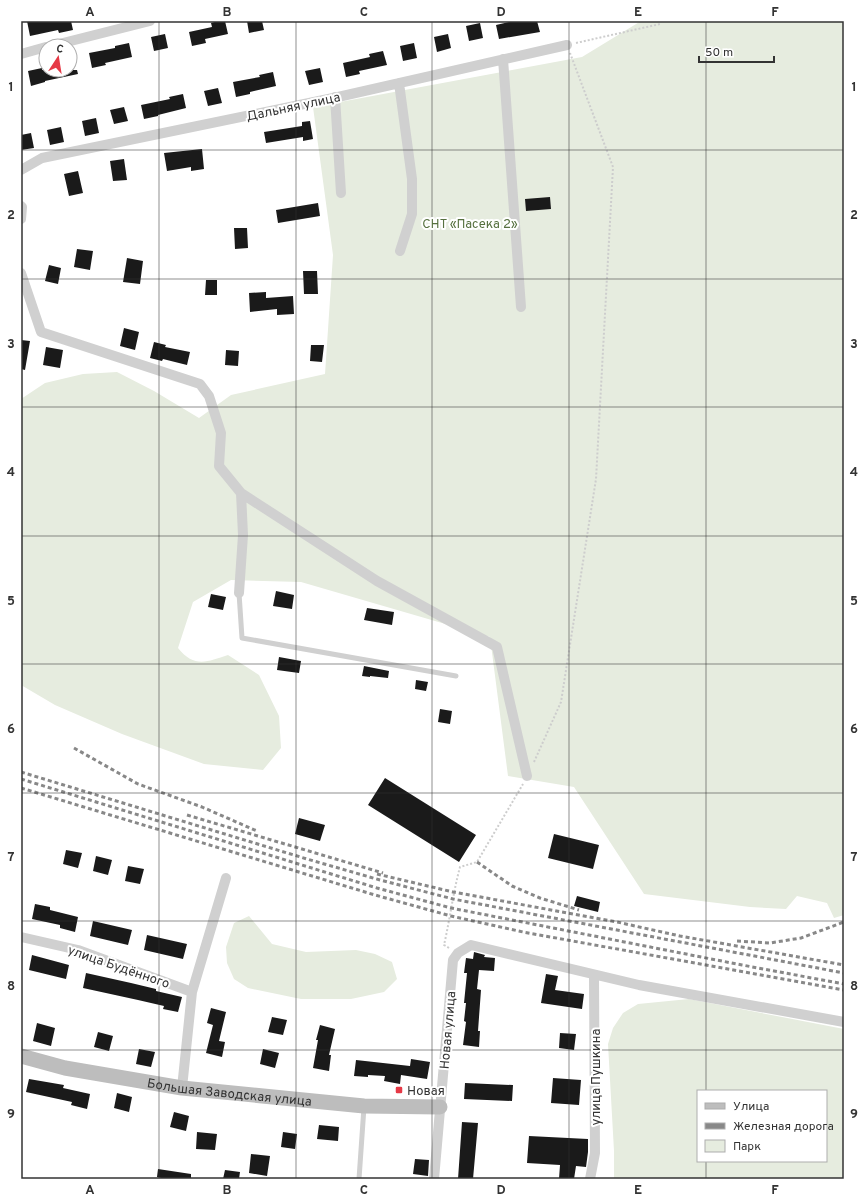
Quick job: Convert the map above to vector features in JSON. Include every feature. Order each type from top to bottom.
[{"type":"street","points":[[78,39],[150,21]]},
{"type":"street","name":"Дальняя улица","points":[[21,170],[42,158],[335,97],[567,45]]},
{"type":"street","points":[[21,54],[38,49]]},
{"type":"street","points":[[503,59],[521,307]]},
{"type":"street","points":[[399,83],[412,180],[412,214],[400,251]]},
{"type":"street","points":[[335,97],[341,193]]},
{"type":"street","points":[[21,206],[21,219]]},
{"type":"street","points":[[21,273],[42,332],[200,384],[209,396],[222,433],[219,466],[241,493],[377,581],[497,647],[527,776]]},
{"type":"street","points":[[239,593],[243,535],[241,493]]},
{"type":"street","points":[[182,1088],[192,992],[226,878]]},
{"type":"street","name":"улица Будённого","points":[[21,937],[78,950],[192,992]]},
{"type":"street","points":[[458,953],[471,945],[639,985],[844,1022]]},
{"type":"street","name":"Новая улица","points":[[434,1179],[453,960],[458,953]]},
{"type":"street","name":"улица Пушкина","points":[[590,1179],[595,1154],[594,975]]},
{"type":"street","name":"Большая Заводская улица","points":[[21,1056],[65,1068],[182,1088],[364,1106],[440,1107]]},
{"type":"lane","points":[[239,593],[242,638],[456,676]]},
{"type":"lane","points":[[359,1179],[364,1106]]},
{"type":"path","points":[[458,953],[444,945],[453,892],[460,867],[477,862],[527,776],[561,702],[596,479],[613,167],[567,45],[660,24],[660,21]]},
{"type":"green space","name":"СНТ «Пасека 2»","points":[[641,21],[844,21],[844,915],[834,918],[827,903],[797,896],[786,909],[750,907],[644,894],[574,787],[508,776],[490,637],[301,582],[231,580],[193,602],[178,648],[190,659],[201,662],[214,660],[228,655],[259,675],[279,716],[281,748],[263,770],[204,764],[122,734],[55,705],[21,685],[21,399],[45,383],[83,374],[117,372],[154,391],[199,418],[231,395],[325,374],[333,255],[313,107],[582,57]]},
{"type":"green space","points":[[249,916],[272,944],[306,952],[356,950],[375,954],[392,962],[397,979],[384,992],[351,999],[301,999],[248,988],[234,979],[227,963],[226,947],[234,923]]},
{"type":"green space","points":[[689,999],[844,1029],[844,1179],[614,1179],[614,1151],[608,1044],[613,1028],[623,1013],[638,1004]]},
{"type":"building","points":[[27,21],[71,21],[73,30],[59,33],[58,30],[30,36]]},
{"type":"building","points":[[225,21],[228,34],[205,39],[206,43],[192,46],[189,32],[212,27],[211,23]]},
{"type":"building","points":[[247,21],[262,21],[264,30],[249,33]]},
{"type":"building","points":[[513,21],[537,21],[540,32],[499,39],[496,25]]},
{"type":"building","points":[[480,23],[483,38],[469,41],[466,26]]},
{"type":"building","points":[[165,34],[168,48],[154,51],[151,37]]},
{"type":"building","points":[[448,34],[451,48],[437,52],[434,37]]},
{"type":"building","points":[[129,43],[132,57],[105,63],[106,65],[92,68],[89,53],[115,48],[115,46]]},
{"type":"building","points":[[414,43],[417,58],[403,61],[400,46]]},
{"type":"building","points":[[383,51],[387,65],[359,71],[360,74],[346,77],[343,63],[370,57],[369,54]]},
{"type":"building","points":[[320,68],[323,82],[309,85],[305,71]]},
{"type":"building","points":[[38,69],[38,78],[59,78],[31,86],[28,71]]},
{"type":"building","points":[[273,72],[276,86],[236,97],[233,82],[260,77],[259,75]]},
{"type":"building","points":[[218,88],[222,103],[208,106],[204,91]]},
{"type":"building","points":[[183,94],[186,108],[144,119],[141,105],[170,99],[169,97]]},
{"type":"building","points":[[124,107],[128,121],[114,124],[110,110]]},
{"type":"building","points":[[96,118],[99,133],[85,136],[82,121]]},
{"type":"building","points":[[310,121],[313,139],[303,141],[303,137],[266,143],[264,132],[302,126],[302,122]]},
{"type":"building","points":[[61,127],[64,142],[50,145],[47,130]]},
{"type":"building","points":[[31,133],[34,148],[21,150],[21,135]]},
{"type":"building","points":[[202,149],[204,169],[191,171],[191,167],[167,171],[164,153]]},
{"type":"building","points":[[124,159],[127,180],[113,181],[110,161]]},
{"type":"building","points":[[78,171],[83,193],[69,196],[64,174]]},
{"type":"building","points":[[550,197],[551,209],[526,211],[525,199]]},
{"type":"building","points":[[318,203],[320,216],[278,223],[276,210]]},
{"type":"building","points":[[234,228],[247,228],[248,248],[235,249]]},
{"type":"building","points":[[77,249],[93,251],[90,270],[74,267]]},
{"type":"building","points":[[127,258],[143,261],[140,284],[123,282]]},
{"type":"building","points":[[49,265],[61,268],[58,284],[45,281]]},
{"type":"building","points":[[303,271],[317,271],[318,294],[304,294]]},
{"type":"building","points":[[206,280],[217,280],[217,295],[205,295]]},
{"type":"building","points":[[266,292],[266,298],[293,296],[294,314],[277,315],[277,309],[250,312],[249,293]]},
{"type":"building","points":[[124,328],[139,332],[135,350],[120,346]]},
{"type":"building","points":[[21,340],[30,341],[25,370],[21,369]]},
{"type":"building","points":[[154,342],[166,345],[165,347],[190,352],[187,365],[163,359],[162,361],[150,358]]},
{"type":"building","points":[[311,345],[324,345],[322,362],[310,361]]},
{"type":"building","points":[[46,347],[63,350],[60,368],[43,365]]},
{"type":"building","points":[[226,350],[239,351],[238,366],[225,365]]},
{"type":"building","points":[[276,591],[294,595],[292,609],[273,606]]},
{"type":"building","points":[[211,594],[226,597],[223,610],[208,607]]},
{"type":"building","points":[[367,608],[394,612],[392,625],[364,620]]},
{"type":"building","points":[[279,657],[301,661],[299,673],[277,670]]},
{"type":"building","points":[[364,666],[389,671],[388,678],[362,676]]},
{"type":"building","points":[[416,680],[428,682],[426,691],[415,689]]},
{"type":"building","points":[[440,709],[452,711],[450,724],[438,722]]},
{"type":"building","points":[[385,778],[476,835],[459,862],[368,805]]},
{"type":"building","points":[[299,818],[325,825],[320,841],[295,834]]},
{"type":"building","points":[[554,834],[599,845],[593,869],[548,858]]},
{"type":"building","points":[[66,850],[82,853],[78,868],[63,864]]},
{"type":"building","points":[[96,856],[112,860],[108,875],[93,871]]},
{"type":"building","points":[[128,866],[144,869],[140,884],[125,881]]},
{"type":"building","points":[[577,896],[600,902],[598,912],[574,906]]},
{"type":"building","points":[[35,904],[50,907],[50,910],[78,917],[75,932],[60,928],[60,925],[32,919]]},
{"type":"building","points":[[93,921],[132,930],[128,945],[90,936]]},
{"type":"building","points":[[147,935],[187,944],[183,959],[144,950]]},
{"type":"building","points":[[474,952],[485,955],[484,957],[495,958],[494,971],[479,970],[477,989],[481,990],[478,1031],[480,1031],[479,1047],[463,1045],[466,1022],[464,1021],[466,1003],[464,1003],[467,973],[464,973],[466,958],[473,959]]},
{"type":"building","points":[[32,955],[69,965],[66,979],[29,970]]},
{"type":"building","points":[[86,973],[156,989],[156,991],[182,997],[178,1012],[163,1009],[164,1006],[83,988]]},
{"type":"building","points":[[546,974],[558,976],[555,990],[584,994],[582,1009],[541,1003]]},
{"type":"building","points":[[211,1008],[226,1012],[219,1041],[225,1042],[222,1057],[206,1053],[213,1025],[207,1023]]},
{"type":"building","points":[[272,1017],[287,1020],[283,1035],[268,1032]]},
{"type":"building","points":[[37,1023],[55,1028],[51,1046],[33,1041]]},
{"type":"building","points":[[320,1025],[335,1029],[329,1055],[331,1055],[329,1071],[313,1068],[318,1040],[316,1040]]},
{"type":"building","points":[[98,1032],[113,1036],[109,1051],[94,1047]]},
{"type":"building","points":[[560,1033],[576,1034],[574,1050],[559,1048]]},
{"type":"building","points":[[139,1049],[155,1052],[151,1067],[136,1064]]},
{"type":"building","points":[[263,1049],[279,1053],[275,1068],[260,1064]]},
{"type":"building","points":[[411,1059],[430,1062],[427,1079],[401,1075],[400,1084],[384,1081],[385,1076],[354,1076],[356,1060],[410,1066]]},
{"type":"building","points":[[553,1078],[581,1080],[579,1105],[551,1103]]},
{"type":"building","points":[[29,1079],[64,1085],[63,1088],[90,1094],[87,1109],[71,1105],[72,1102],[26,1092]]},
{"type":"building","points":[[465,1083],[513,1085],[512,1101],[464,1099]]},
{"type":"building","points":[[117,1093],[132,1097],[129,1112],[114,1108]]},
{"type":"building","points":[[174,1112],[189,1116],[186,1131],[170,1127]]},
{"type":"building","points":[[462,1122],[478,1123],[473,1179],[458,1179]]},
{"type":"building","points":[[319,1125],[339,1127],[338,1141],[317,1139]]},
{"type":"building","points":[[197,1132],[217,1134],[215,1150],[196,1149]]},
{"type":"building","points":[[283,1132],[297,1134],[295,1149],[281,1147]]},
{"type":"building","points":[[529,1136],[588,1139],[586,1167],[576,1166],[574,1179],[559,1179],[560,1165],[527,1163]]},
{"type":"building","points":[[251,1154],[270,1156],[267,1176],[249,1173]]},
{"type":"building","points":[[415,1159],[429,1160],[428,1176],[413,1174]]},
{"type":"building","points":[[158,1169],[191,1174],[191,1179],[160,1179],[161,1178],[157,1177]]},
{"type":"building","points":[[225,1170],[240,1172],[239,1179],[223,1179]]},
{"type":"railway","points":[[74,748],[138,784],[202,807],[257,831]]},
{"type":"railway","points":[[21,772],[307,859],[453,899],[844,973]]},
{"type":"railway","points":[[21,779],[377,888],[451,908],[844,984]]},
{"type":"railway","points":[[21,788],[375,895],[451,916],[523,932],[844,990]]},
{"type":"railway","points":[[187,815],[383,873]]},
{"type":"railway","points":[[477,862],[512,886],[540,898],[579,910]]},
{"type":"railway","points":[[377,874],[453,892],[617,922],[680,936],[844,965]]},
{"type":"railway","points":[[737,941],[770,943],[801,938],[844,922]]},
{"type":"place","name":"Новая","points":[[399,1090]]}]
